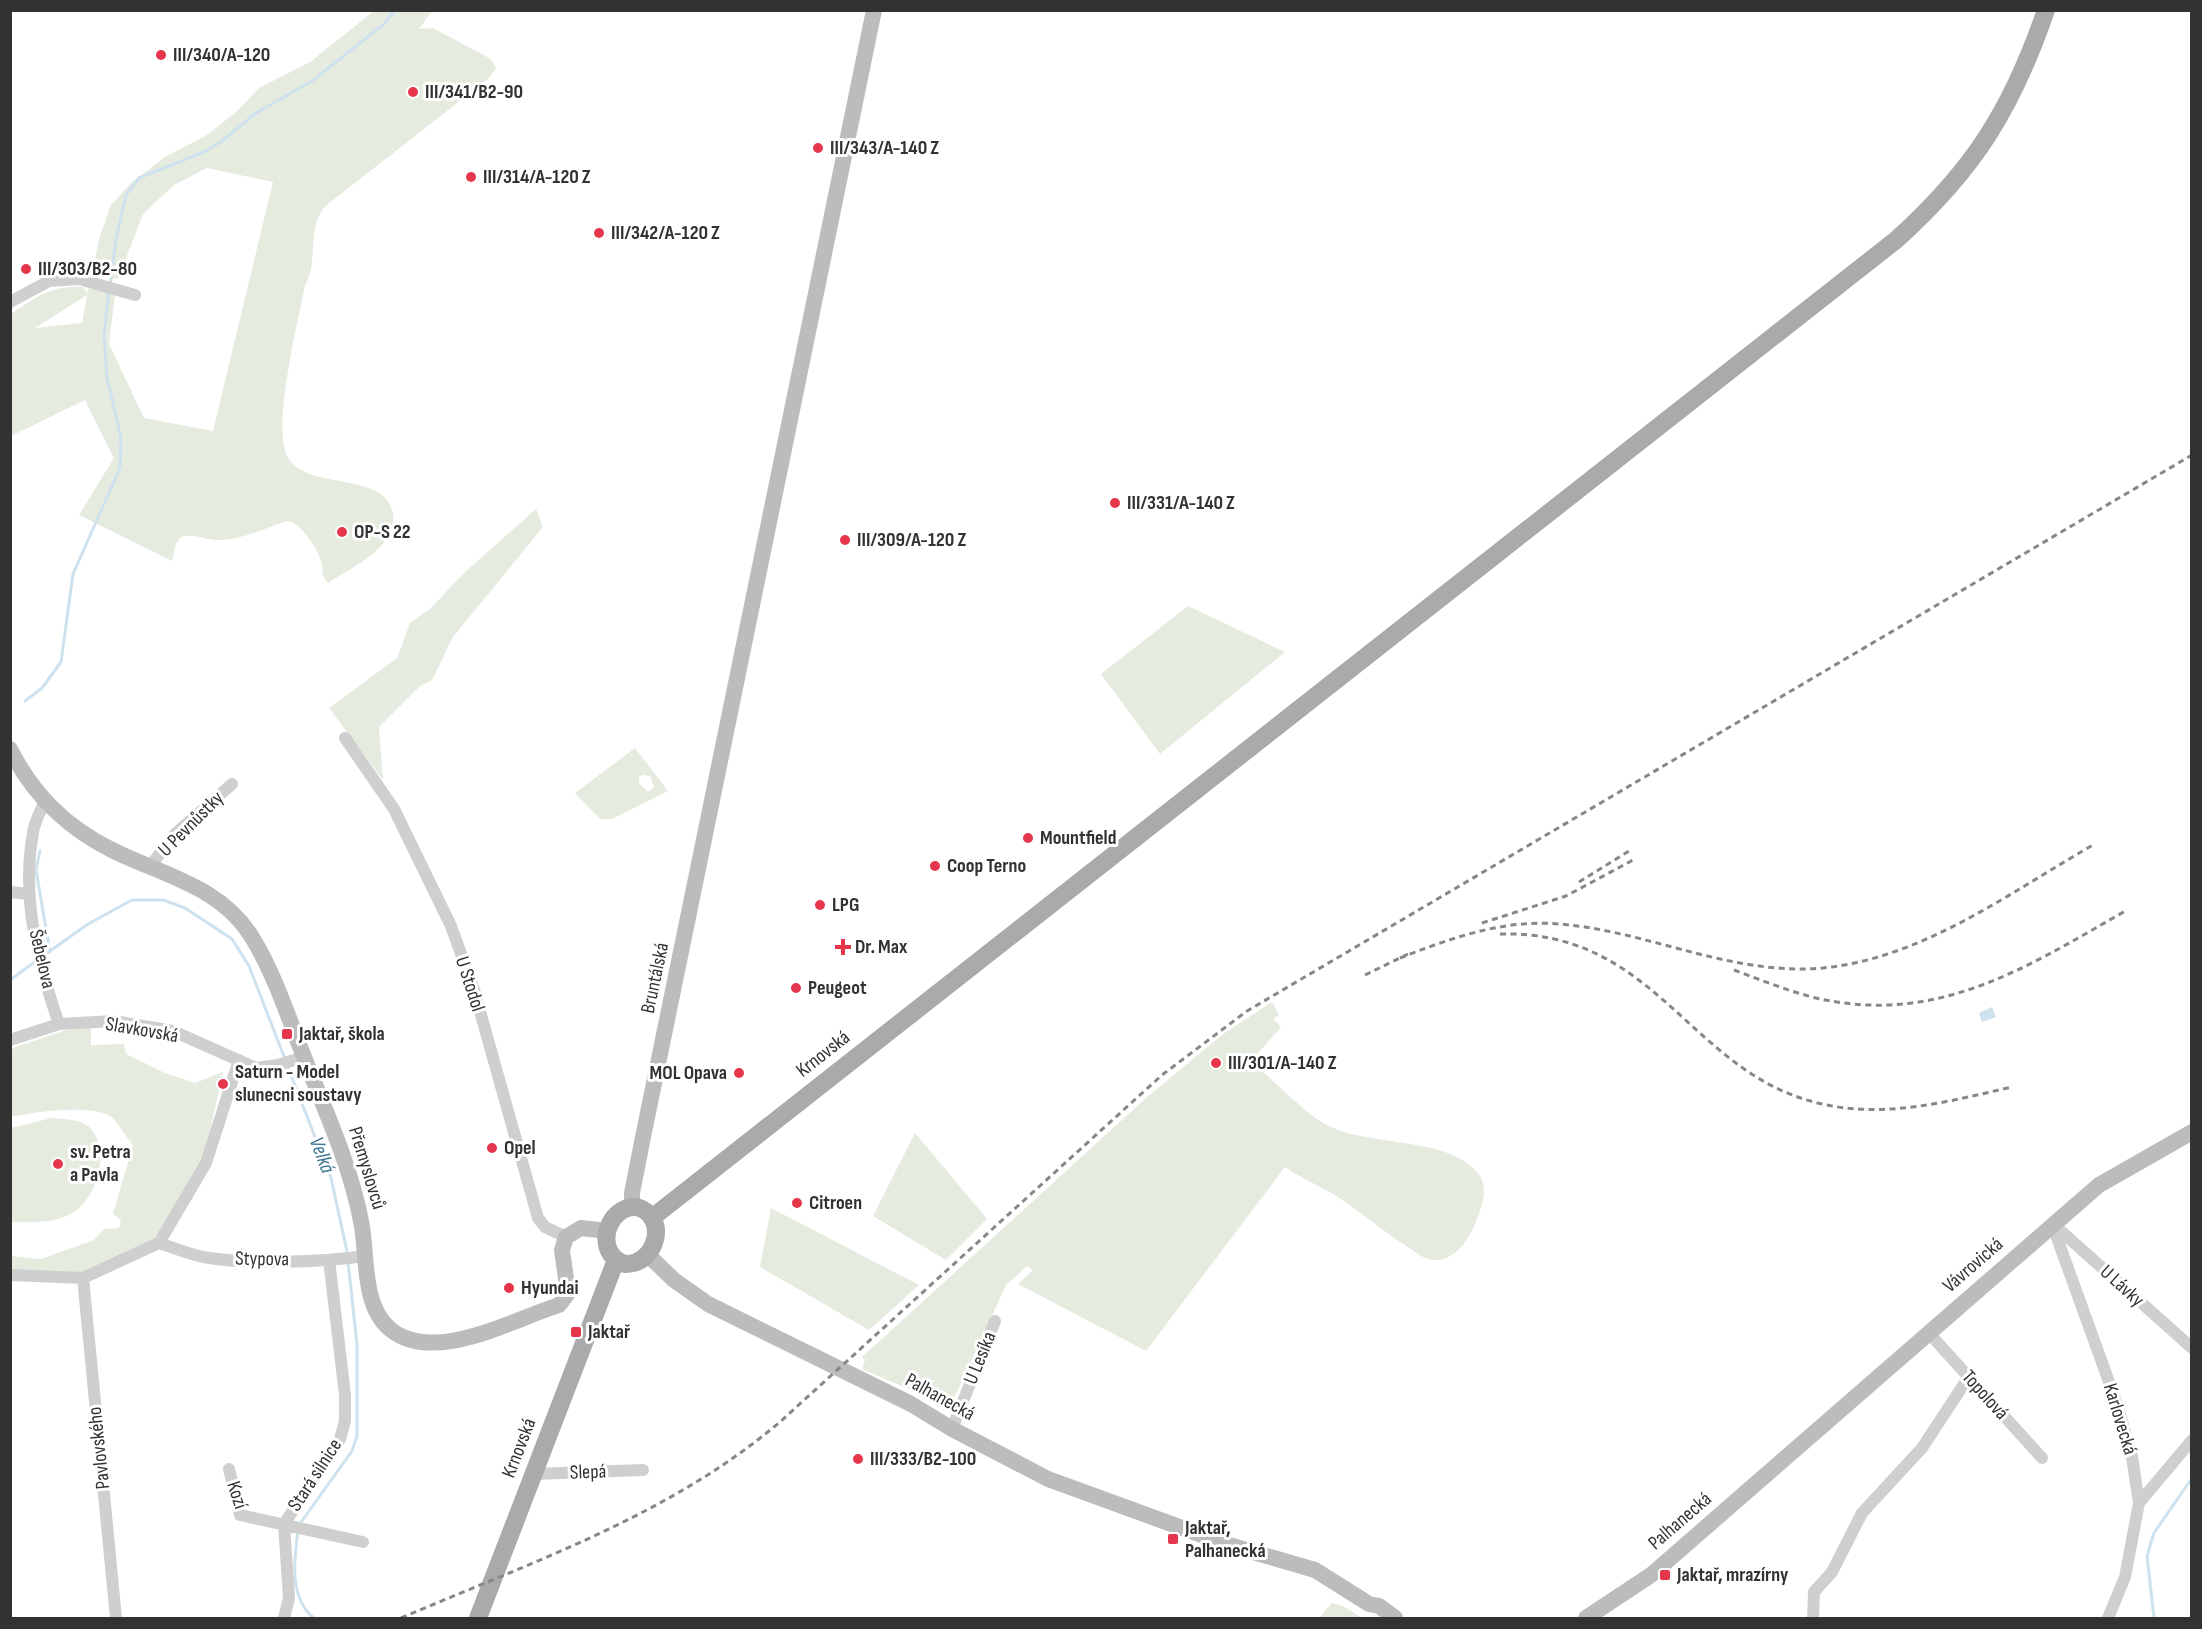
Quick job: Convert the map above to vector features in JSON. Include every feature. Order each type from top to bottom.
[{"type":"main road","name":"Krnovská","points":[[653,1217],[1908,229],[1950,187],[1995,126],[2020,82],[2046,10]]},
{"type":"main road","points":[[632,1207],[643,1209],[653,1217],[657,1230],[653,1260],[631,1264],[616,1260],[606,1246],[608,1231],[616,1214],[632,1207]]},
{"type":"main road","name":"Krnovská","points":[[478,1618],[616,1260]]},
{"type":"street","name":"Bruntálská","points":[[632,1207],[638,1159],[722,759],[873,10]]},
{"type":"street","points":[[10,302],[49,281],[79,279],[135,295]]},
{"type":"street","name":"U Stodol","points":[[345,738],[394,809],[451,926],[474,990],[538,1218],[545,1227],[566,1237]]},
{"type":"street","name":"Přemyslovců","points":[[10,749],[16,773],[44,803],[89,837],[114,851],[151,865],[206,892],[241,922],[263,959],[299,1058],[330,1121],[355,1194],[362,1256],[372,1296],[382,1322],[406,1340],[421,1344],[438,1344],[471,1336],[562,1303],[568,1290],[562,1250],[566,1237]]},
{"type":"street","name":"U Pevnůstky","points":[[151,865],[175,834],[232,784]]},
{"type":"street","name":"Šebelova","points":[[44,803],[33,832],[29,894],[41,970],[59,1024]]},
{"type":"street","points":[[10,892],[29,894]]},
{"type":"street","name":"Slavkovská","points":[[10,1040],[59,1024],[114,1021],[173,1031],[256,1068],[278,1065],[299,1058]]},
{"type":"street","points":[[10,1275],[83,1278],[159,1243],[207,1163],[238,1060]]},
{"type":"street","name":"Vávrovická","points":[[1795,1448],[2098,1185],[2192,1132]]},
{"type":"street","name":"U Lávky","points":[[2052,1224],[2192,1348]]},
{"type":"street","name":"Karlovecká","points":[[2052,1224],[2117,1404],[2132,1457],[2139,1503],[2125,1577],[2108,1618]]},
{"type":"street","points":[[566,1237],[581,1228],[608,1231]]},
{"type":"street","name":"Stypova","points":[[159,1243],[203,1257],[242,1260],[333,1259],[362,1256]]},
{"type":"street","name":"Stará silnice","points":[[284,1618],[290,1598],[292,1526],[340,1439],[345,1421],[345,1395],[333,1259]]},
{"type":"street","name":"Palhanecká","points":[[653,1260],[683,1287],[716,1308],[840,1367],[1048,1479],[1228,1545],[1315,1570],[1370,1604],[1379,1606],[1395,1618]]},
{"type":"street","name":"Pavlovského","points":[[83,1278],[116,1618]]},
{"type":"street","name":"U Lesíka","points":[[952,1429],[995,1321]]},
{"type":"street","name":"Topolová","points":[[1928,1332],[2042,1458]]},
{"type":"street","points":[[1813,1618],[1814,1592],[1832,1572],[1862,1513],[1922,1448],[1968,1378]]},
{"type":"street","points":[[2139,1503],[2192,1440]]},
{"type":"street","name":"Palhanecká","points":[[1586,1618],[1651,1575],[1795,1448]]},
{"type":"street","name":"Kozí","points":[[229,1469],[240,1515],[292,1526]]},
{"type":"street","name":"Slepá","points":[[534,1474],[643,1470]]},
{"type":"street","points":[[292,1526],[363,1542]]},
{"type":"street","points":[[1370,1604],[1380,1618]]},
{"type":"shaded area","points":[[374,11],[432,11],[419,29],[433,28],[491,59],[496,68],[488,79],[328,204],[317,221],[311,267],[292,347],[284,398],[283,441],[287,456],[296,467],[310,474],[376,491],[387,500],[393,514],[393,526],[381,546],[360,563],[328,583],[313,545],[301,529],[292,522],[286,521],[252,534],[227,540],[181,537],[176,543],[172,561],[79,515],[114,458],[85,400],[11,436],[11,314],[44,293],[71,287],[83,287],[87,293],[89,288],[115,295],[109,344],[144,418],[213,431],[273,182],[207,168],[174,185],[143,214],[118,279],[92,277],[99,239],[111,205],[132,182],[165,157],[207,135],[236,112],[259,88],[310,62]],"holes":[[[87,295],[82,323],[35,328]]]},
{"type":"shaded area","points":[[536,509],[543,527],[453,637],[432,680],[420,686],[379,727],[383,780],[329,708],[397,658],[410,623],[431,608],[464,573]]},
{"type":"shaded area","points":[[1188,606],[1285,652],[1160,754],[1101,674]]},
{"type":"shaded area","points":[[635,748],[668,791],[612,819],[600,819],[575,793]],"holes":[[[650,776],[654,787],[648,792],[639,783],[639,777]]]},
{"type":"shaded area","points":[[1272,1002],[1279,1015],[1273,1019],[1281,1027],[1251,1061],[1306,1110],[1323,1123],[1341,1131],[1445,1152],[1463,1160],[1481,1177],[1484,1195],[1481,1207],[1471,1233],[1462,1247],[1449,1257],[1442,1259],[1430,1260],[1423,1257],[1344,1201],[1285,1167],[1146,1351],[1018,1284],[1033,1270],[1027,1266],[1006,1285],[950,1407],[862,1369],[865,1360],[862,1357],[1145,1099],[1223,1034]]},
{"type":"shaded area","points":[[91,1027],[91,1045],[124,1044],[126,1054],[165,1073],[195,1083],[223,1072],[204,1158],[154,1240],[84,1274],[11,1272],[11,1256],[41,1259],[94,1240],[104,1229],[119,1228],[121,1220],[113,1214],[133,1145],[113,1118],[105,1113],[79,1110],[48,1111],[11,1117],[10,1049],[63,1031]]},
{"type":"shaded area","points":[[52,1118],[80,1122],[88,1126],[95,1135],[100,1158],[95,1183],[90,1195],[82,1205],[66,1216],[43,1222],[11,1222],[11,1128]]},
{"type":"shaded area","points":[[915,1133],[987,1219],[946,1260],[873,1216]]},
{"type":"shaded area","points":[[771,1208],[919,1285],[869,1330],[760,1267]]},
{"type":"shaded area","points":[[1332,1603],[1343,1606],[1362,1618],[1319,1618]]},
{"type":"water","points":[[1992,1007],[1996,1017],[1982,1022],[1979,1013]]},
{"type":"waterway","points":[[110,285],[116,239],[126,195],[139,178],[204,152],[222,141],[256,113],[312,81],[384,24],[395,10]]},
{"type":"waterway","points":[[25,701],[42,688],[61,662],[73,574],[120,468],[121,438],[107,378],[104,334],[109,291]]},
{"type":"waterway","points":[[40,851],[36,870],[50,952]]},
{"type":"waterway","name":"Velká","points":[[43,956],[88,924],[132,900],[163,900],[185,908],[232,939],[249,966],[285,1059]]},
{"type":"waterway","name":"Velká","points":[[10,980],[36,961]]},
{"type":"waterway","name":"Velká","points":[[287,1065],[331,1178],[348,1256]]},
{"type":"waterway","name":"Velká","points":[[299,1525],[352,1451],[357,1436],[357,1344],[348,1262]]},
{"type":"waterway","points":[[2154,1618],[2147,1556],[2154,1533],[2192,1478]]},
{"type":"waterway","name":"Velká","points":[[298,1531],[295,1554],[297,1590],[306,1610],[314,1618]]},
{"type":"railway","points":[[401,1618],[599,1534],[694,1484],[738,1454],[781,1421],[1162,1075],[1247,1011],[2192,455]]},
{"type":"railway","points":[[1400,958],[1458,937],[1498,927],[1538,923],[1592,928],[1755,965],[1789,969],[1823,968],[1860,962],[1896,951],[1964,921],[2093,845]]},
{"type":"railway","points":[[1579,882],[1629,851]]},
{"type":"railway","points":[[1482,923],[1566,896],[1635,859]]},
{"type":"railway","points":[[1734,970],[1816,998],[1860,1005],[1902,1004],[1942,997],[1980,986],[2053,952],[2127,910]]},
{"type":"railway","points":[[1500,934],[1553,939],[1597,954],[1634,977],[1734,1061],[1771,1085],[1814,1102],[1839,1107],[1889,1109],[1938,1103],[2012,1087]]},
{"type":"railway","points":[[1365,975],[1408,954]]},
{"type":"place","name":"III/340/A-120","points":[[161,55]]},
{"type":"place","name":"III/341/B2-90","points":[[413,92]]},
{"type":"place","name":"III/343/A-140 Z","points":[[818,148]]},
{"type":"place","name":"III/314/A-120 Z","points":[[471,177]]},
{"type":"place","name":"III/342/A-120 Z","points":[[599,233]]},
{"type":"place","name":"III/303/B2-80","points":[[26,269]]},
{"type":"place","name":"III/331/A-140 Z","points":[[1115,503]]},
{"type":"place","name":"OP-S 22","points":[[342,532]]},
{"type":"place","name":"III/309/A-120 Z","points":[[845,540]]},
{"type":"place","name":"Mountfield","points":[[1028,838]]},
{"type":"place","name":"Coop Terno","points":[[935,866]]},
{"type":"place","name":"LPG","points":[[820,905]]},
{"type":"place","name":"Dr. Max","points":[[843,947]]},
{"type":"place","name":"Peugeot","points":[[796,988]]},
{"type":"place","name":"Jaktař, škola","points":[[287,1034]]},
{"type":"place","name":"III/301/A-140 Z","points":[[1216,1063]]},
{"type":"place","name":"MOL Opava","points":[[739,1073]]},
{"type":"place","name":"Saturn - Model slunecni soustavy","points":[[223,1084]]},
{"type":"place","name":"Opel","points":[[492,1148]]},
{"type":"place","name":"sv. Petra a Pavla","points":[[58,1164]]},
{"type":"place","name":"Citroen","points":[[797,1203]]},
{"type":"place","name":"Hyundai","points":[[509,1288]]},
{"type":"place","name":"Jaktař","points":[[576,1332]]},
{"type":"place","name":"III/333/B2-100","points":[[858,1459]]},
{"type":"place","name":"Jaktař, Palhanecká","points":[[1173,1539]]},
{"type":"place","name":"Jaktař, mrazírny","points":[[1665,1575]]}]
